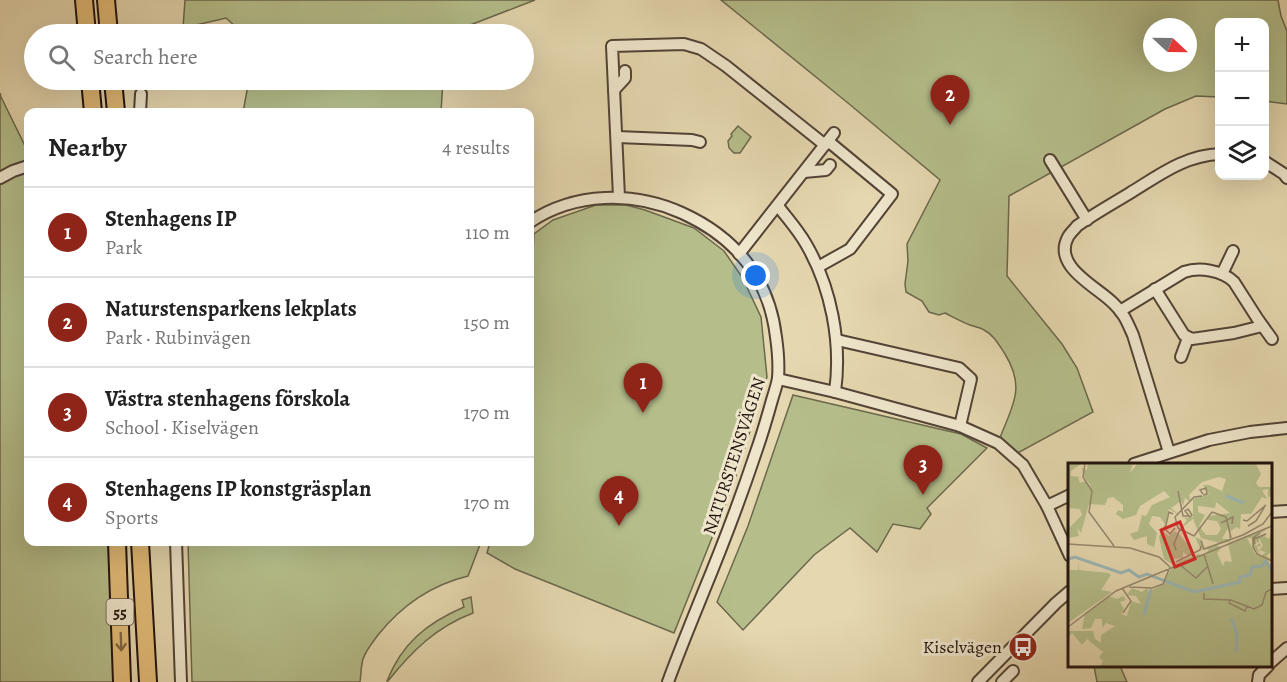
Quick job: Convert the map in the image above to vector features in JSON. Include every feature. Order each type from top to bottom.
[{"type":"main road","points":[[84,0],[86,24]]},
{"type":"main road","points":[[106,0],[108,24]]},
{"type":"main road","points":[[91,90],[93,108]]},
{"type":"main road","points":[[114,90],[116,108]]},
{"type":"main road","name":"55","points":[[117,546],[122,682]]},
{"type":"main road","name":"55","points":[[140,546],[148,682]]},
{"type":"street","points":[[619,197],[612,46],[684,44],[692,46],[709,54],[829,140],[892,194],[850,249],[818,267]]},
{"type":"street","points":[[614,90],[625,78],[625,71]]},
{"type":"street","points":[[140,108],[141,94]]},
{"type":"street","points":[[617,137],[700,142]]},
{"type":"street","points":[[739,254],[829,140]]},
{"type":"street","points":[[1169,452],[1126,318],[1115,304],[1077,274],[1067,258],[1066,247],[1068,237],[1077,226],[1176,165],[1194,158],[1215,155]]},
{"type":"street","points":[[1050,160],[1087,220]]},
{"type":"street","points":[[1269,164],[1287,178]]},
{"type":"street","points":[[804,172],[826,170],[830,165]]},
{"type":"street","points":[[0,178],[24,167]]},
{"type":"street","name":"NATURSTENSVÄGEN","points":[[534,220],[558,208],[600,198],[619,197],[645,200],[665,206],[706,226],[739,254],[754,271],[774,321],[778,379],[765,426],[732,522],[668,682]]},
{"type":"street","points":[[778,206],[805,242],[818,267],[837,340],[835,392]]},
{"type":"street","points":[[1222,274],[1233,251]]},
{"type":"street","points":[[1120,311],[1192,269],[1222,274],[1234,282],[1272,339]]},
{"type":"street","points":[[1155,289],[1188,338],[1234,333],[1262,326]]},
{"type":"street","points":[[1181,357],[1188,338]]},
{"type":"street","points":[[837,340],[958,368],[971,379],[960,426]]},
{"type":"street","points":[[778,379],[960,426],[998,443],[1023,465],[1047,506],[1068,552]]},
{"type":"street","points":[[1139,463],[1209,440],[1287,428]]},
{"type":"street","points":[[1047,506],[1068,496]]},
{"type":"street","points":[[1272,512],[1287,511]]},
{"type":"street","points":[[176,546],[181,682]]},
{"type":"street","points":[[1272,589],[1287,588]]},
{"type":"street","points":[[978,682],[1068,593]]},
{"type":"street","points":[[1272,661],[1287,648]]},
{"type":"street","points":[[1258,682],[1259,675],[1266,667]]},
{"type":"street","points":[[1002,682],[1013,670]]},
{"type":"green space","points":[[185,0],[535,0],[473,24],[233,24],[226,18],[200,24],[183,24]]},
{"type":"green space","points":[[721,0],[1278,0],[1287,31],[1287,104],[1269,102],[1269,18],[1215,18],[1215,97],[1196,96],[1165,109],[1009,196],[1007,276],[1062,344],[1077,368],[1093,412],[1014,455],[998,443],[1012,409],[1016,388],[1012,367],[1005,354],[991,335],[981,328],[945,313],[939,315],[929,312],[922,301],[906,292],[907,244],[940,180]]},
{"type":"green space","points":[[247,90],[442,90],[441,108],[244,108]]},
{"type":"green space","points":[[0,93],[24,144],[24,546],[108,546],[116,682],[0,682]]},
{"type":"green space","points":[[738,126],[751,137],[740,153],[734,153],[729,148],[728,141]]},
{"type":"green space","points":[[596,205],[626,205],[694,228],[724,251],[742,277],[761,317],[767,377],[733,485],[674,633],[515,569],[487,553],[489,546],[534,546],[534,234],[553,220]]},
{"type":"green space","points":[[793,395],[961,434],[987,448],[927,508],[931,514],[920,529],[893,524],[877,552],[850,528],[814,555],[743,630],[717,602],[748,526]]},
{"type":"green space","points":[[188,546],[479,546],[468,576],[442,585],[418,598],[387,624],[364,656],[360,682],[192,682]]},
{"type":"green space","points":[[471,597],[473,613],[447,625],[436,633],[387,681],[400,656],[417,636],[438,620],[464,607],[462,600]]},
{"type":"green space","points":[[1094,667],[1120,667],[1127,682],[1097,682]]},
{"type":"place","name":"Naturstensparkens lekplats","points":[[950,125]]},
{"type":"place","name":"Stenhagens IP","points":[[643,413]]},
{"type":"place","name":"Västra stenhagens förskola","points":[[923,495]]},
{"type":"place","name":"Stenhagens IP konstgräsplan","points":[[619,526]]},
{"type":"place","name":"Kiselvägen","points":[[1023,647]]}]
